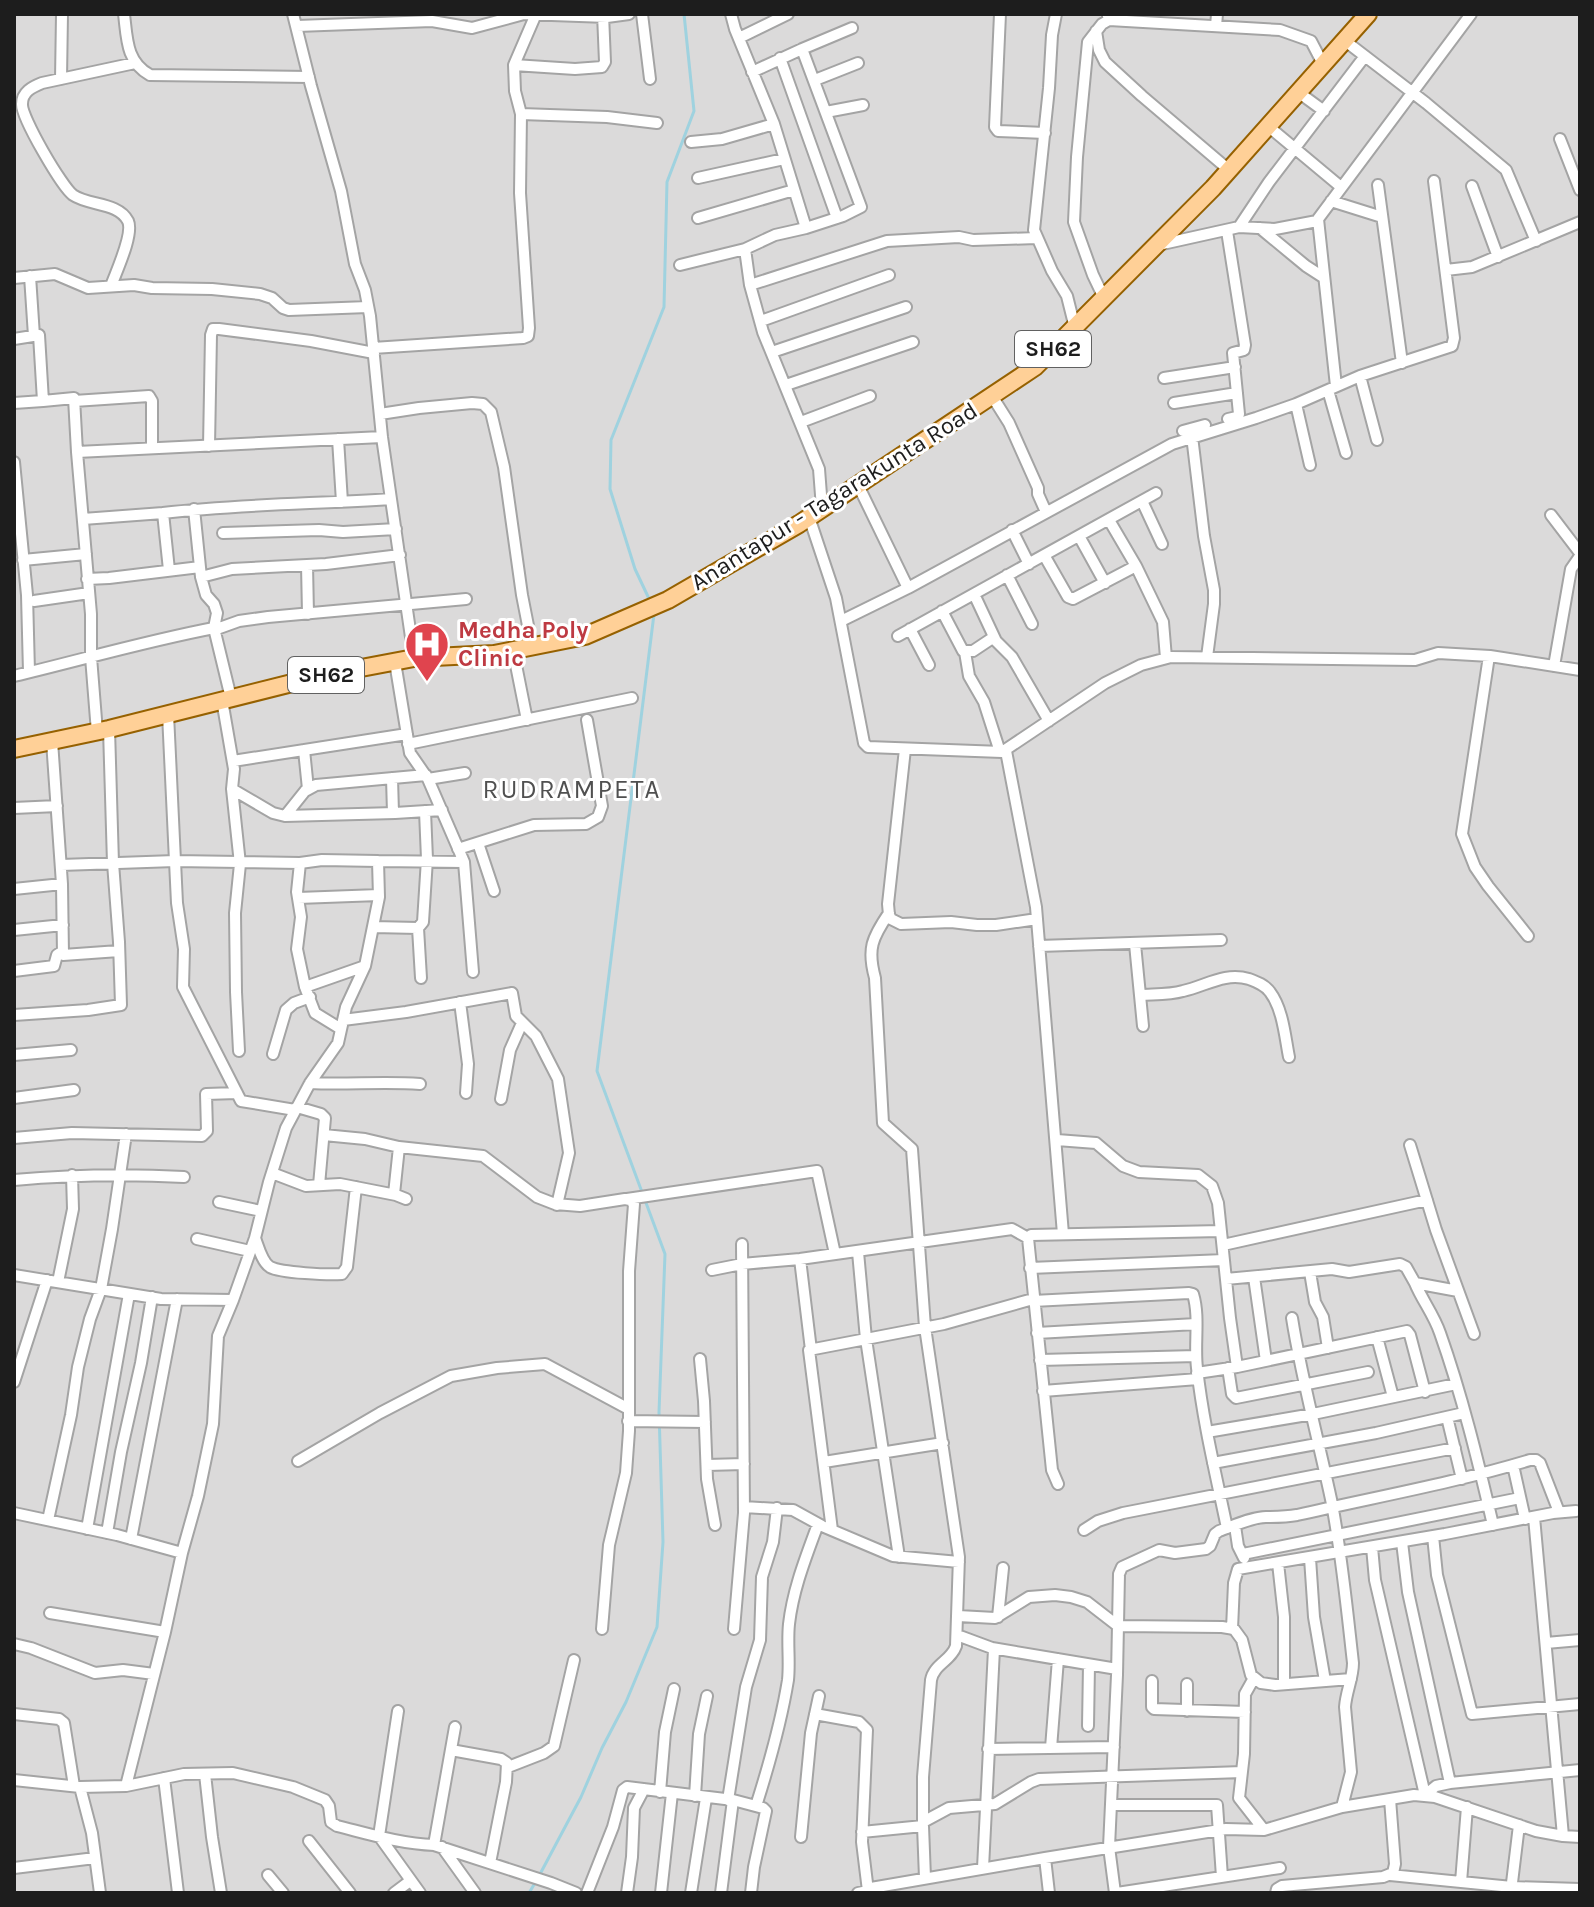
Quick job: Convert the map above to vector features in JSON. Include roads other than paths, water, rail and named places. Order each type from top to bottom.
[{"type":"main road","name":"Anantapur - Tagarakunta Road","points":[[14,749],[324,675],[414,658],[494,654],[585,636],[668,600],[815,513],[1035,367],[1229,170],[1344,40],[1361,16]]},
{"type":"street","points":[[61,79],[62,14]]},
{"type":"street","points":[[124,14],[129,54],[144,71],[157,76],[309,77]]},
{"type":"street","points":[[293,14],[341,191],[355,264],[365,290],[382,437],[414,658]]},
{"type":"street","points":[[297,26],[432,21],[472,28],[515,16],[536,14],[629,14]]},
{"type":"street","points":[[209,446],[213,329],[373,351],[528,336],[520,193],[521,114],[515,91],[514,65],[536,14]]},
{"type":"street","points":[[642,14],[650,79]]},
{"type":"street","points":[[731,14],[774,124],[806,228]]},
{"type":"street","points":[[739,38],[788,14]]},
{"type":"street","points":[[1000,14],[995,127],[998,131],[1045,133]]},
{"type":"street","points":[[1056,14],[1034,230],[1067,296],[1075,328]]},
{"type":"street","points":[[1216,26],[1217,14]]},
{"type":"street","points":[[1346,453],[1332,388],[1317,221],[1471,14]]},
{"type":"street","points":[[514,65],[575,69],[602,67],[605,62],[603,15]]},
{"type":"street","points":[[1104,298],[1074,222],[1088,44],[1108,17],[1280,30],[1311,41],[1323,64]]},
{"type":"street","points":[[752,72],[852,28]]},
{"type":"street","points":[[1096,31],[1099,50],[1105,62],[1229,170]]},
{"type":"street","points":[[1344,40],[1506,170],[1536,241]]},
{"type":"street","points":[[680,265],[745,249],[775,235],[837,218],[861,207],[802,49]]},
{"type":"street","points":[[1239,227],[1269,182],[1365,56]]},
{"type":"street","points":[[780,58],[837,218]]},
{"type":"street","points":[[111,286],[129,232],[127,220],[118,211],[81,199],[70,192],[33,134],[22,101],[29,90],[42,83],[135,63]]},
{"type":"street","points":[[815,80],[858,63]]},
{"type":"street","points":[[1298,92],[1324,111]]},
{"type":"street","points":[[826,112],[863,105]]},
{"type":"street","points":[[521,114],[607,117],[657,123]]},
{"type":"street","points":[[691,142],[722,139],[774,124]]},
{"type":"street","points":[[1268,126],[1341,187]]},
{"type":"street","points":[[1560,139],[1580,190]]},
{"type":"street","points":[[698,178],[784,159]]},
{"type":"street","points":[[1188,434],[1256,418],[1360,376],[1449,348],[1453,344],[1434,181]]},
{"type":"street","points":[[1378,185],[1402,363]]},
{"type":"street","points":[[1472,186],[1498,257]]},
{"type":"street","points":[[698,218],[794,190]]},
{"type":"street","points":[[1331,201],[1382,217]]},
{"type":"street","points":[[1156,245],[1239,227],[1277,229],[1317,221]]},
{"type":"street","points":[[1446,270],[1472,267],[1580,222]]},
{"type":"street","points":[[1260,228],[1310,270],[1323,277]]},
{"type":"street","points":[[841,621],[908,588],[1188,434],[1237,417],[1233,353],[1244,350],[1245,345],[1227,231]]},
{"type":"street","points":[[750,285],[887,241],[959,237],[973,240],[1037,238]]},
{"type":"street","points":[[745,249],[750,285],[763,332],[819,469],[815,513],[841,621],[865,746],[1003,752],[1110,680],[1141,665],[1166,658],[1415,660],[1433,653],[1489,656],[1580,670]]},
{"type":"street","points":[[14,278],[55,274],[85,287],[134,285],[260,294],[289,310],[368,307]]},
{"type":"street","points":[[761,321],[889,275]]},
{"type":"street","points":[[30,276],[34,336]]},
{"type":"street","points":[[772,352],[906,307]]},
{"type":"street","points":[[14,339],[39,335],[43,401]]},
{"type":"street","points":[[786,385],[913,342]]},
{"type":"street","points":[[1164,378],[1235,367]]},
{"type":"street","points":[[1360,376],[1377,440]]},
{"type":"street","points":[[1174,403],[1237,393]]},
{"type":"street","points":[[74,401],[149,396],[152,401],[152,448]]},
{"type":"street","points":[[801,422],[870,396]]},
{"type":"street","points":[[992,396],[1009,423],[1046,512]]},
{"type":"street","points":[[14,403],[74,398],[91,657],[103,730],[121,1005],[14,1015]]},
{"type":"street","points":[[380,414],[472,403],[483,404],[491,412],[504,467],[532,646]]},
{"type":"street","points":[[1296,404],[1310,465]]},
{"type":"street","points":[[1188,434],[1214,590],[1207,657]]},
{"type":"street","points":[[77,452],[382,437]]},
{"type":"street","points":[[338,439],[342,502]]},
{"type":"street","points":[[14,462],[28,624],[29,672]]},
{"type":"street","points":[[858,485],[908,588]]},
{"type":"street","points":[[898,636],[1156,493]]},
{"type":"street","points":[[83,519],[194,509],[391,499]]},
{"type":"street","points":[[1142,501],[1162,544]]},
{"type":"street","points":[[194,509],[200,572],[206,595],[217,613],[214,629],[233,761],[232,789],[240,862],[235,913],[239,1051]]},
{"type":"street","points":[[163,513],[169,570]]},
{"type":"street","points":[[1551,515],[1580,554],[1571,569],[1554,666]]},
{"type":"street","points":[[1109,520],[1136,566],[1165,627],[1166,658]]},
{"type":"street","points":[[223,533],[396,529]]},
{"type":"street","points":[[1012,530],[1029,564]]},
{"type":"street","points":[[1079,536],[1105,583]]},
{"type":"street","points":[[23,560],[86,554]]},
{"type":"street","points":[[87,579],[169,570],[200,572],[331,564],[400,555]]},
{"type":"street","points":[[1044,555],[1071,599],[1136,566]]},
{"type":"street","points":[[307,565],[308,614]]},
{"type":"street","points":[[1007,575],[1032,624]]},
{"type":"street","points":[[34,601],[89,593]]},
{"type":"street","points":[[974,594],[994,637],[1012,657],[1049,721]]},
{"type":"street","points":[[14,676],[159,638],[214,629],[244,620],[466,599]]},
{"type":"street","points":[[942,611],[965,652],[969,676],[984,702],[1003,752],[1034,894],[1063,1234]]},
{"type":"street","points":[[910,629],[929,665]]},
{"type":"street","points":[[965,652],[973,651],[994,637]]},
{"type":"street","points":[[513,650],[527,720]]},
{"type":"street","points":[[1489,656],[1462,834],[1475,867],[1528,936]]},
{"type":"street","points":[[395,662],[411,756],[427,777],[464,862],[473,972]]},
{"type":"street","points":[[233,761],[407,739],[527,720],[632,698]]},
{"type":"street","points":[[168,714],[177,903],[184,949],[183,987],[241,1101],[296,1108],[324,1116],[319,1185]]},
{"type":"street","points":[[458,849],[534,825],[586,824],[598,817],[602,806],[587,720]]},
{"type":"street","points":[[52,741],[62,884],[63,955],[119,951]]},
{"type":"street","points":[[905,749],[889,913],[896,922],[909,924],[951,922],[996,925],[1037,919]]},
{"type":"street","points":[[304,750],[308,789]]},
{"type":"street","points":[[285,816],[308,789],[321,784],[465,773]]},
{"type":"street","points":[[392,778],[393,813]]},
{"type":"street","points":[[232,789],[273,813],[285,816],[442,810]]},
{"type":"street","points":[[14,808],[57,806]]},
{"type":"street","points":[[421,978],[418,928],[423,922],[427,862],[425,811]]},
{"type":"street","points":[[478,843],[494,891]]},
{"type":"street","points":[[61,865],[175,861],[464,862]]},
{"type":"street","points":[[126,1786],[213,1424],[218,1336],[255,1238],[286,1128],[310,1083],[338,1043],[346,1007],[365,966],[379,895],[378,861]]},
{"type":"street","points":[[300,863],[298,898],[301,917],[297,949],[315,1013],[342,1025],[511,993],[515,1015],[536,1036],[558,1079],[569,1153],[557,1205]]},
{"type":"street","points":[[14,889],[62,884]]},
{"type":"street","points":[[298,898],[379,895]]},
{"type":"street","points":[[889,913],[875,934],[870,959],[875,978],[883,1123],[912,1149],[925,1327],[959,1562],[956,1646],[953,1654],[934,1670],[931,1680],[923,1777],[925,1878]]},
{"type":"street","points":[[14,930],[63,925]]},
{"type":"street","points":[[373,927],[418,928]]},
{"type":"street","points":[[1039,946],[1221,940]]},
{"type":"street","points":[[1135,944],[1143,1026]]},
{"type":"street","points":[[14,971],[54,966],[57,955],[63,951]]},
{"type":"street","points":[[273,1054],[286,1010],[308,992],[365,966]]},
{"type":"street","points":[[1140,995],[1183,991],[1222,978],[1255,981],[1272,996],[1289,1057]]},
{"type":"street","points":[[460,1002],[468,1064],[466,1093]]},
{"type":"street","points":[[501,1099],[510,1050],[522,1023]]},
{"type":"street","points":[[14,1055],[71,1050]]},
{"type":"street","points":[[310,1083],[389,1081],[420,1084]]},
{"type":"street","points":[[14,1098],[74,1090]]},
{"type":"street","points":[[14,1138],[72,1133],[204,1135],[207,1131],[206,1094],[237,1093]]},
{"type":"street","points":[[48,1520],[78,1367],[101,1289],[126,1134]]},
{"type":"street","points":[[324,1135],[483,1156],[537,1197],[557,1205],[580,1206],[817,1171],[835,1254]]},
{"type":"street","points":[[1057,1140],[1096,1143],[1123,1166],[1139,1172],[1198,1175],[1212,1186],[1216,1192],[1223,1245],[1233,1368],[1232,1394],[1236,1398],[1368,1372]]},
{"type":"street","points":[[1410,1145],[1436,1230],[1474,1334]]},
{"type":"street","points":[[394,1194],[399,1147]]},
{"type":"street","points":[[272,1173],[306,1186],[340,1184],[406,1199]]},
{"type":"street","points":[[14,1180],[121,1174],[184,1177]]},
{"type":"street","points":[[14,1382],[19,1351],[52,1281],[73,1209],[72,1175]]},
{"type":"street","points":[[255,1238],[264,1261],[270,1267],[342,1274],[347,1267],[356,1187]]},
{"type":"street","points":[[602,1629],[609,1545],[626,1473],[629,1271],[634,1211],[632,1202],[625,1199]]},
{"type":"street","points":[[1223,1245],[1427,1200]]},
{"type":"street","points":[[219,1202],[261,1211]]},
{"type":"street","points":[[712,1270],[1012,1229],[1028,1238]]},
{"type":"street","points":[[1028,1238],[1031,1235],[1221,1231]]},
{"type":"street","points":[[1028,1238],[1052,1470],[1058,1484]]},
{"type":"street","points":[[197,1239],[250,1251]]},
{"type":"street","points":[[734,1629],[744,1507],[742,1244]]},
{"type":"street","points":[[858,1252],[866,1339],[899,1557]]},
{"type":"street","points":[[800,1259],[811,1350],[808,1353],[832,1530]]},
{"type":"street","points":[[1030,1268],[1224,1260]]},
{"type":"street","points":[[1226,1279],[1405,1266],[1439,1328],[1482,1475],[1493,1525]]},
{"type":"street","points":[[1310,1272],[1328,1348]]},
{"type":"street","points":[[14,1275],[152,1297],[233,1300]]},
{"type":"street","points":[[1254,1277],[1266,1361]]},
{"type":"street","points":[[1415,1283],[1458,1291]]},
{"type":"street","points":[[87,1529],[129,1294]]},
{"type":"street","points":[[811,1350],[925,1327],[1033,1300],[1193,1294],[1198,1376],[1213,1463],[1220,1494],[1247,1567]]},
{"type":"street","points":[[107,1533],[152,1297]]},
{"type":"street","points":[[131,1539],[177,1299]]},
{"type":"street","points":[[1292,1318],[1332,1506],[1353,1663],[1345,1707],[1351,1772],[1342,1807]]},
{"type":"street","points":[[1037,1333],[1196,1324]]},
{"type":"street","points":[[1043,1391],[1198,1376],[1404,1331],[1409,1333],[1425,1392]]},
{"type":"street","points":[[1377,1337],[1393,1397]]},
{"type":"street","points":[[1040,1360],[1196,1356]]},
{"type":"street","points":[[700,1359],[707,1465],[715,1525]]},
{"type":"street","points":[[298,1461],[451,1376],[497,1368],[545,1364],[625,1407]]},
{"type":"street","points":[[1207,1432],[1456,1384]]},
{"type":"street","points":[[1213,1463],[1464,1413]]},
{"type":"street","points":[[1447,1417],[1462,1479]]},
{"type":"street","points":[[628,1421],[705,1422]]},
{"type":"street","points":[[824,1462],[943,1443]]},
{"type":"street","points":[[1084,1530],[1098,1521],[1123,1513],[1455,1448]]},
{"type":"street","points":[[1280,1868],[1116,1893],[1109,1847],[1120,1569],[1160,1550],[1175,1553],[1206,1549],[1217,1532],[1264,1517],[1280,1518],[1482,1475],[1530,1460],[1540,1463],[1559,1512]]},
{"type":"street","points":[[707,1465],[744,1464]]},
{"type":"street","points":[[1513,1465],[1520,1498],[1529,1518],[1546,1643],[1563,1836]]},
{"type":"street","points":[[1243,1554],[1520,1498]]},
{"type":"street","points":[[744,1507],[793,1510],[818,1524],[899,1557],[959,1562]]},
{"type":"street","points":[[721,1893],[746,1687],[760,1640],[762,1577],[773,1540],[777,1508]]},
{"type":"street","points":[[1232,1629],[1238,1569],[1576,1511]]},
{"type":"street","points":[[14,1513],[182,1553]]},
{"type":"street","points":[[1446,1514],[1439,1535],[1437,1575],[1472,1714],[1580,1704]]},
{"type":"street","points":[[756,1806],[773,1748],[787,1682],[790,1655],[788,1631],[795,1588],[818,1524]]},
{"type":"street","points":[[1402,1542],[1408,1592],[1450,1783]]},
{"type":"street","points":[[1372,1547],[1375,1580],[1425,1795]]},
{"type":"street","points":[[1310,1558],[1314,1617],[1325,1681]]},
{"type":"street","points":[[1278,1563],[1284,1617],[1284,1684]]},
{"type":"street","points":[[998,1617],[1003,1568]]},
{"type":"street","points":[[958,1616],[991,1619],[1029,1597],[1071,1597],[1087,1602],[1118,1626],[1232,1629],[1240,1635],[1249,1671],[1254,1678],[1269,1685],[1351,1679]]},
{"type":"street","points":[[50,1613],[165,1632]]},
{"type":"street","points":[[957,1635],[994,1649],[1117,1669]]},
{"type":"street","points":[[1546,1643],[1580,1640]]},
{"type":"street","points":[[14,1644],[95,1673],[129,1670],[154,1674]]},
{"type":"street","points":[[983,1868],[994,1649]]},
{"type":"street","points":[[1051,1748],[1058,1659]]},
{"type":"street","points":[[508,1767],[554,1746],[574,1660]]},
{"type":"street","points":[[1088,1726],[1089,1665]]},
{"type":"street","points":[[1254,1678],[1246,1691],[1239,1798],[1264,1830]]},
{"type":"street","points":[[1152,1681],[1153,1709],[1245,1712]]},
{"type":"street","points":[[1187,1684],[1187,1711]]},
{"type":"street","points":[[660,1792],[665,1732],[674,1689]]},
{"type":"street","points":[[691,1893],[701,1797],[699,1734],[707,1696]]},
{"type":"street","points":[[801,1837],[807,1767],[819,1696]]},
{"type":"street","points":[[398,1711],[379,1836],[420,1893]]},
{"type":"street","points":[[14,1714],[59,1719],[64,1723],[77,1786],[92,1833],[100,1893]]},
{"type":"street","points":[[815,1714],[859,1722],[867,1730],[862,1832],[864,1892],[925,1878],[1109,1847],[1220,1830],[1264,1830],[1342,1807],[1425,1795],[1536,1831],[1580,1837]]},
{"type":"street","points":[[455,1727],[438,1846],[475,1893]]},
{"type":"street","points":[[988,1749],[1114,1747]]},
{"type":"street","points":[[451,1750],[501,1759],[507,1763],[490,1863]]},
{"type":"street","points":[[1425,1795],[1436,1786],[1450,1783],[1580,1770]]},
{"type":"street","points":[[862,1832],[923,1824],[949,1808],[995,1804],[1035,1780],[1242,1772]]},
{"type":"street","points":[[14,1780],[77,1786],[126,1786],[184,1774],[233,1773],[293,1787],[325,1800],[331,1822],[337,1826],[438,1846],[576,1893]]},
{"type":"street","points":[[205,1774],[221,1893]]},
{"type":"street","points":[[164,1778],[178,1893]]},
{"type":"street","points":[[587,1893],[613,1827],[623,1790],[627,1787],[730,1800],[763,1808],[766,1814],[751,1893]]},
{"type":"street","points":[[627,1893],[634,1808],[644,1789]]},
{"type":"street","points":[[661,1893],[672,1793]]},
{"type":"street","points":[[1390,1799],[1395,1864],[1390,1875]]},
{"type":"street","points":[[1111,1805],[1216,1804],[1222,1877]]},
{"type":"street","points":[[1461,1882],[1467,1807]]},
{"type":"street","points":[[1511,1890],[1519,1825]]},
{"type":"street","points":[[309,1841],[350,1893]]},
{"type":"street","points":[[14,1868],[95,1858]]},
{"type":"street","points":[[1045,1858],[1049,1893]]},
{"type":"street","points":[[268,1875],[283,1893]]},
{"type":"street","points":[[1276,1893],[1282,1886],[1390,1875],[1511,1890],[1580,1889]]},
{"type":"street","points":[[394,1893],[410,1881]]},
{"type":"waterway","points":[[651,603],[635,569],[610,489],[611,440],[664,307],[667,182],[694,111],[684,14]]},
{"type":"waterway","points":[[539,1876],[581,1797],[657,1627],[663,1542],[659,1412],[665,1254],[597,1071],[654,614]]},
{"type":"waterway","points":[[529,1893],[535,1883]]},
{"type":"place","name":"Medha Poly Clinic","points":[[427,683]]},
{"type":"district","name":"RUDRAMPETA","points":[[572,789]]}]
